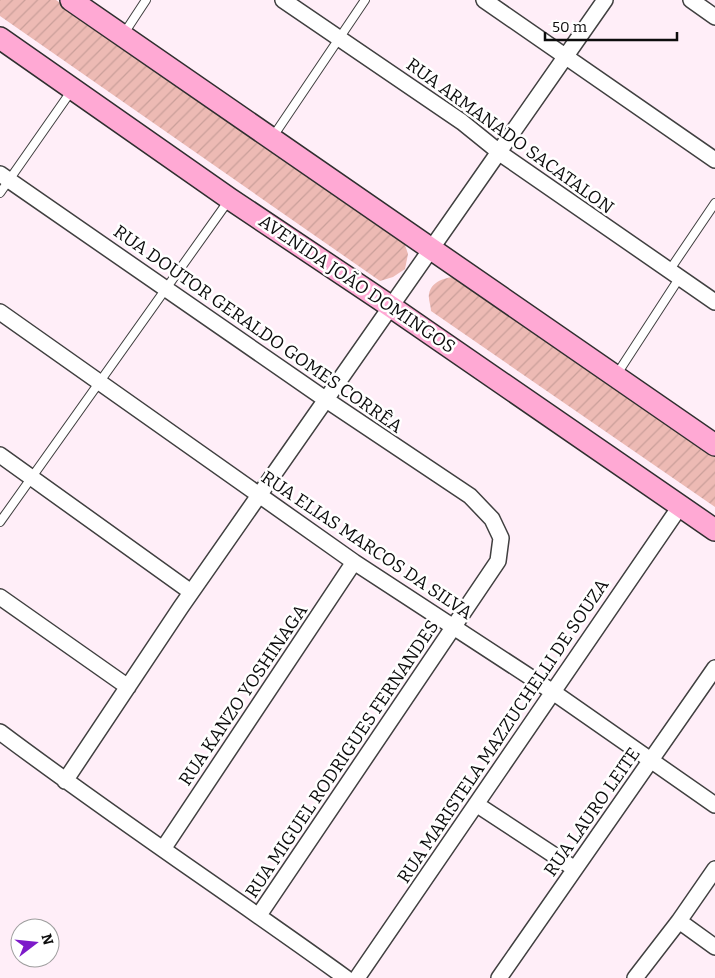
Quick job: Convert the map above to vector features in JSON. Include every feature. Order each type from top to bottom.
[{"type":"street","points":[[71,0],[715,445]]},
{"type":"street","name":"RUA ARMANADO SACATALON","points":[[283,0],[462,122],[504,156],[715,302]]},
{"type":"street","points":[[484,0],[715,160]]},
{"type":"street","points":[[65,781],[258,495],[605,0]]},
{"type":"street","points":[[691,0],[715,17]]},
{"type":"street","name":"AVENIDA JOÃO DOMINGOS","points":[[0,38],[715,530]]},
{"type":"street","name":"RUA DOUTOR GERALDO GOMES CORRÊA","points":[[4,177],[166,288],[324,400],[470,496],[492,519]]},
{"type":"street","name":"RUA ELIAS MARCOS DA SILVA","points":[[0,312],[354,562],[553,692],[715,806]]},
{"type":"street","points":[[0,455],[191,592]]},
{"type":"street","name":"RUA MARISTELA MAZZUCHELLI DE SOUZA","points":[[357,978],[681,505]]},
{"type":"street","name":"RUA MIGUEL RODRIGUES FERNANDES","points":[[259,915],[498,561],[501,538],[492,519]]},
{"type":"street","name":"RUA KANZO YOSHINAGA","points":[[163,848],[354,562]]},
{"type":"street","points":[[0,597],[128,687]]},
{"type":"street","name":"RUA LAURO LEITE","points":[[499,978],[715,668]]},
{"type":"street","points":[[0,732],[65,781],[259,915],[346,978]]},
{"type":"street","points":[[476,804],[575,869]]},
{"type":"street","points":[[635,978],[679,921],[715,869]]},
{"type":"street","points":[[679,921],[715,947]]},
{"type":"lane","points":[[123,35],[146,0]]},
{"type":"lane","points":[[272,138],[365,0]]},
{"type":"lane","points":[[0,193],[4,177],[73,89]]},
{"type":"lane","points":[[0,522],[230,198]]},
{"type":"lane","points":[[616,376],[715,204]]},
{"type":"shaded area","points":[[0,0],[56,0],[404,242],[408,254],[405,269],[393,277],[380,281],[0,16]]},
{"type":"shaded area","points":[[462,276],[715,452],[715,507],[431,311],[429,296],[434,285],[447,278]]}]
